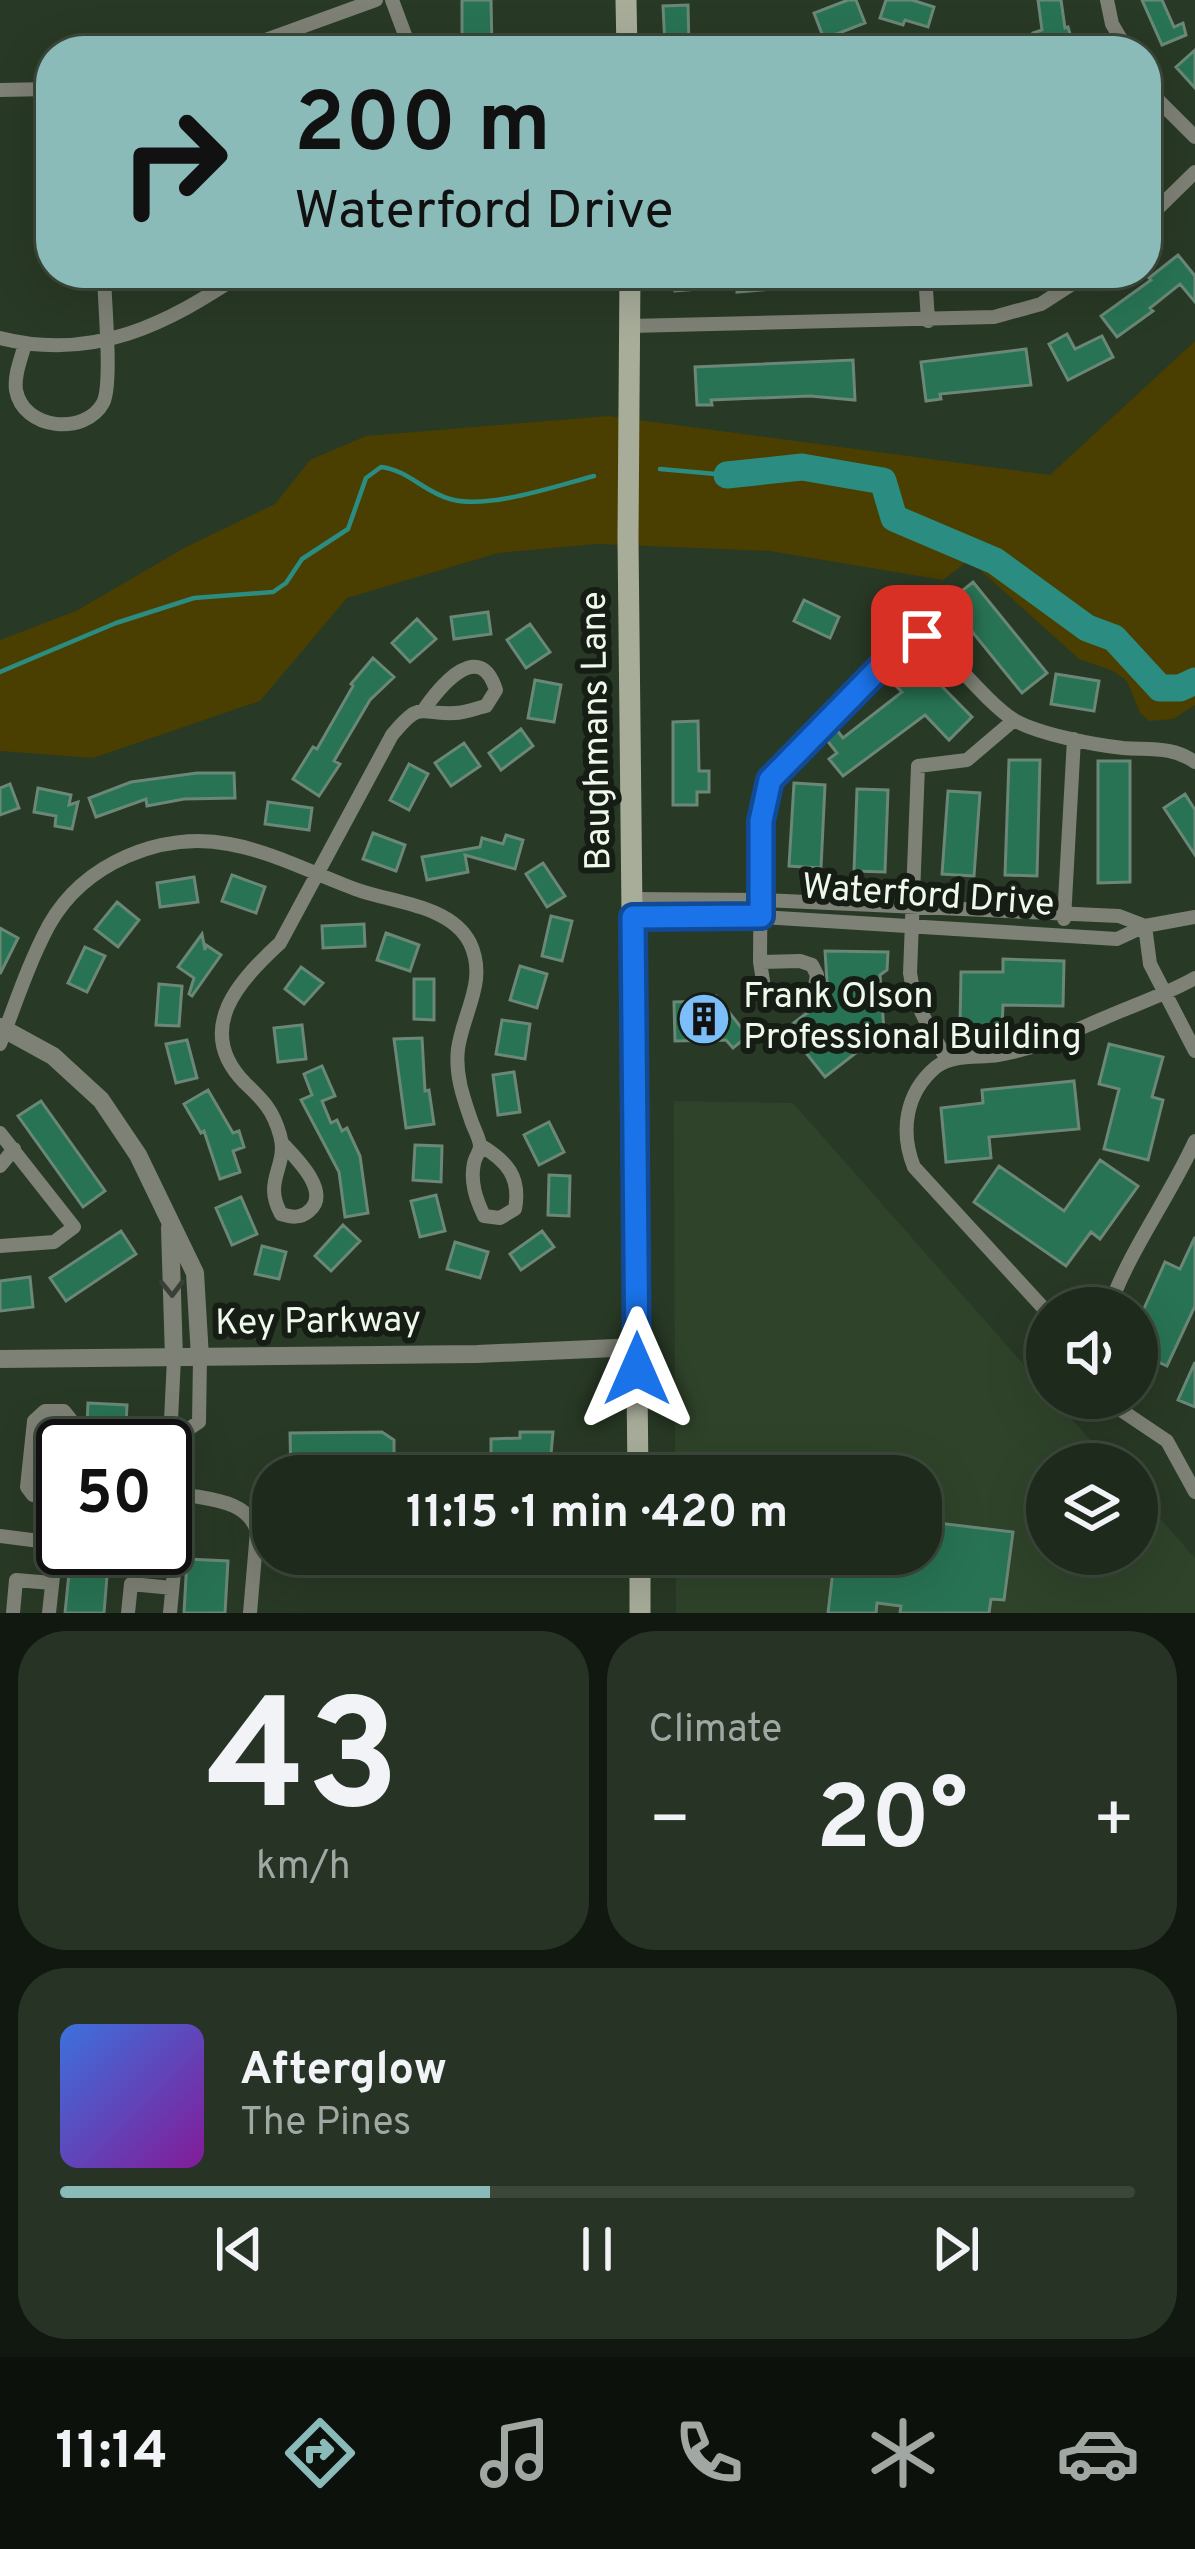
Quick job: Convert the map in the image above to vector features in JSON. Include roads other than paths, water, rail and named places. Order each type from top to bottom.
[{"type":"main road","points":[[626,0],[627,36]]},
{"type":"main road","name":"Baughmans Lane","points":[[630,288],[628,538],[638,1455]]},
{"type":"main road","points":[[640,1575],[640,1613]]},
{"type":"street","points":[[284,36],[376,0]]},
{"type":"street","points":[[392,0],[405,36]]},
{"type":"street","points":[[1107,0],[1119,36]]},
{"type":"street","points":[[0,90],[36,89]]},
{"type":"street","points":[[1161,103],[1195,136]]},
{"type":"street","points":[[1161,205],[1195,172]]},
{"type":"street","points":[[25,344],[16,395],[36,420],[56,425],[92,413],[103,403],[108,381],[104,288]]},
{"type":"street","points":[[0,338],[25,344],[105,340],[183,314],[221,288]]},
{"type":"street","points":[[926,288],[928,321]]},
{"type":"street","points":[[631,326],[994,317],[1041,304],[1066,288]]},
{"type":"street","points":[[760,962],[761,821],[770,780],[907,640],[922,636],[933,641],[1014,720],[1074,739],[1124,748],[1160,748],[1195,762]]},
{"type":"street","points":[[282,1143],[272,1199],[280,1214],[294,1218],[307,1214],[315,1204],[315,1189],[307,1170],[282,1143],[273,1111],[232,1064],[225,1048],[226,1000],[280,943],[392,735],[463,668],[480,667],[491,674],[496,690],[487,706],[453,713],[425,708]]},
{"type":"street","points":[[947,1060],[914,998],[911,925],[918,766],[967,760],[1014,720]]},
{"type":"street","points":[[1064,936],[1074,739]]},
{"type":"street","points":[[192,1427],[199,1422],[196,1273],[170,1217],[138,1155],[101,1100],[53,1056],[2,1033],[50,922],[80,888],[111,863],[164,842],[194,839],[261,852],[450,920],[467,938],[478,962],[476,988],[458,1048],[458,1081],[480,1145],[473,1166],[474,1196],[484,1216],[500,1218],[514,1209],[518,1191],[512,1171],[480,1145]]},
{"type":"street","name":"Waterford Drive","points":[[633,908],[913,906],[1119,916],[1145,926]]},
{"type":"street","name":"Waterford Drive","points":[[762,908],[911,925],[1117,939],[1145,926],[1195,917]]},
{"type":"street","points":[[1145,926],[1150,964],[1195,1052]]},
{"type":"street","points":[[1026,1289],[914,1168],[904,1123],[912,1100],[928,1076],[947,1060],[1037,1047],[1163,996],[1195,978]]},
{"type":"street","points":[[0,1133],[74,1227],[54,1242],[0,1246]]},
{"type":"street","points":[[1116,1287],[1195,1141]]},
{"type":"street","points":[[0,1166],[14,1149]]},
{"type":"street","points":[[170,1217],[171,1419]]},
{"type":"street","name":"Key Parkway","points":[[0,1359],[637,1348]]},
{"type":"street","points":[[36,1495],[27,1487],[34,1420],[45,1411],[64,1412],[70,1419]]},
{"type":"street","points":[[1134,1419],[1167,1441],[1195,1492]]},
{"type":"street","points":[[192,1496],[240,1507],[253,1518],[257,1531],[250,1613]]},
{"type":"street","points":[[0,1536],[36,1541]]},
{"type":"street","points":[[50,1613],[54,1575]]},
{"type":"street","points":[[170,1613],[172,1575]]},
{"type":"street","points":[[13,1613],[16,1580],[52,1583]]},
{"type":"street","points":[[128,1613],[131,1584],[172,1588]]},
{"type":"waterway","points":[[0,672],[116,623],[194,598],[273,592],[286,583],[302,559],[348,529],[366,478],[381,467],[400,472],[441,496],[465,502],[522,495],[594,476]]},
{"type":"waterway","points":[[727,475],[802,467],[883,481],[894,518],[995,561],[1087,628],[1114,638],[1160,688],[1180,688],[1195,681]]},
{"type":"waterway","points":[[660,469],[727,475]]},
{"type":"place","name":"Frank Olson Professional Building","points":[[704,1019]]}]
